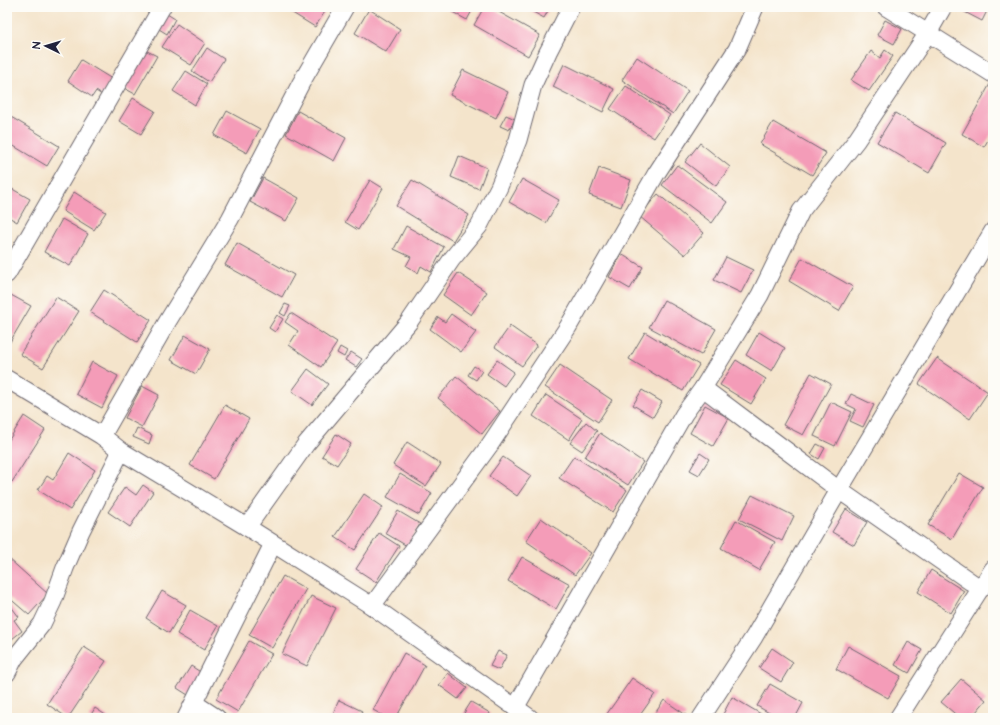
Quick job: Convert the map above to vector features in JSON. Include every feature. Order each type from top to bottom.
[{"type":"street","points":[[7,274],[162,7]]},
{"type":"street","points":[[102,436],[230,219],[301,83],[345,7]]},
{"type":"street","points":[[247,527],[306,444],[409,322],[452,259],[479,226],[499,187],[518,140],[533,85],[571,7]]},
{"type":"street","points":[[372,606],[489,446],[568,327],[656,174],[737,49],[755,7]]},
{"type":"street","points":[[886,7],[993,74]]},
{"type":"street","points":[[514,708],[684,414],[703,388],[760,295],[801,211],[856,141],[928,34],[943,7]]},
{"type":"street","points":[[701,718],[754,637],[839,490],[993,231]]},
{"type":"street","points":[[7,379],[102,436],[121,451],[247,527],[372,606],[530,718]]},
{"type":"street","points":[[703,388],[839,490],[981,588]]},
{"type":"street","points":[[7,673],[14,659],[42,624],[81,532],[121,451]]},
{"type":"street","points":[[217,718],[190,711],[273,544]]},
{"type":"street","points":[[898,718],[993,569]]},
{"type":"building","points":[[287,7],[328,7],[315,27],[286,9]]},
{"type":"building","points":[[474,7],[467,20],[445,8]]},
{"type":"building","points":[[484,7],[490,7],[540,35],[528,56],[474,25]]},
{"type":"building","points":[[524,7],[550,7],[544,18]]},
{"type":"building","points":[[955,7],[989,7],[982,21]]},
{"type":"building","points":[[369,9],[400,29],[386,52],[355,33]]},
{"type":"building","points":[[167,14],[175,19],[167,34],[159,29]]},
{"type":"building","points":[[885,20],[902,29],[894,44],[877,35]]},
{"type":"building","points":[[177,24],[205,43],[191,65],[162,47]]},
{"type":"building","points":[[207,48],[224,59],[209,82],[192,71]]},
{"type":"building","points":[[145,50],[157,56],[135,94],[124,88]]},
{"type":"building","points":[[885,50],[893,56],[869,91],[851,80],[871,51],[880,58]]},
{"type":"building","points":[[637,57],[688,91],[673,114],[622,80]]},
{"type":"building","points":[[81,60],[112,79],[102,95],[96,91],[92,97],[68,81]]},
{"type":"building","points":[[564,64],[614,89],[603,112],[553,87]]},
{"type":"building","points":[[463,70],[508,92],[496,118],[450,95]]},
{"type":"building","points":[[186,71],[207,84],[195,105],[173,91]]},
{"type":"building","points":[[990,84],[993,86],[993,131],[984,147],[962,134]]},
{"type":"building","points":[[626,86],[670,115],[654,138],[610,109]]},
{"type":"building","points":[[133,98],[155,111],[141,134],[119,121]]},
{"type":"building","points":[[227,111],[260,129],[247,153],[214,135]]},
{"type":"building","points":[[298,111],[346,138],[334,161],[286,134]]},
{"type":"building","points":[[895,113],[946,143],[929,173],[877,142]]},
{"type":"building","points":[[506,115],[515,119],[509,130],[500,126]]},
{"type":"building","points":[[11,117],[59,146],[47,166],[7,142],[7,123]]},
{"type":"building","points":[[773,122],[826,153],[812,175],[760,144]]},
{"type":"building","points":[[700,143],[730,167],[716,186],[685,162]]},
{"type":"building","points":[[459,156],[487,168],[479,189],[451,177]]},
{"type":"building","points":[[677,165],[727,202],[712,223],[662,185]]},
{"type":"building","points":[[599,168],[631,180],[621,207],[589,195]]},
{"type":"building","points":[[263,178],[299,198],[286,221],[250,202]]},
{"type":"building","points":[[522,179],[559,200],[546,223],[509,202]]},
{"type":"building","points":[[370,180],[383,188],[358,230],[345,222]]},
{"type":"building","points":[[412,180],[469,215],[453,241],[396,206]]},
{"type":"building","points":[[7,186],[30,199],[17,222],[7,216]]},
{"type":"building","points":[[74,192],[106,212],[94,230],[63,211]]},
{"type":"building","points":[[658,194],[704,233],[685,255],[639,216]]},
{"type":"building","points":[[62,219],[88,234],[70,266],[44,252]]},
{"type":"building","points":[[406,226],[444,247],[431,272],[421,266],[418,273],[406,266],[411,257],[394,249]]},
{"type":"building","points":[[237,243],[294,275],[282,297],[225,265]]},
{"type":"building","points":[[621,254],[643,267],[630,289],[609,277]]},
{"type":"building","points":[[726,257],[753,270],[741,293],[714,280]]},
{"type":"building","points":[[802,258],[853,287],[839,311],[789,281]]},
{"type":"building","points":[[458,273],[487,292],[471,315],[443,295]]},
{"type":"building","points":[[104,290],[151,320],[137,342],[90,312]]},
{"type":"building","points":[[11,295],[31,306],[7,347],[7,302]]},
{"type":"building","points":[[56,297],[79,311],[43,368],[20,354]]},
{"type":"building","points":[[664,300],[716,329],[701,355],[649,327]]},
{"type":"building","points":[[285,304],[290,306],[285,316],[280,313]]},
{"type":"building","points":[[291,313],[337,343],[321,367],[289,345],[298,331],[285,322]]},
{"type":"building","points":[[451,314],[476,332],[461,352],[430,329],[438,317],[445,322]]},
{"type":"building","points":[[277,315],[283,319],[275,332],[269,328]]},
{"type":"building","points":[[510,326],[537,345],[522,366],[495,347]]},
{"type":"building","points":[[645,332],[699,365],[683,391],[629,359]]},
{"type":"building","points":[[759,332],[785,348],[772,371],[746,355]]},
{"type":"building","points":[[185,335],[210,349],[196,374],[171,360]]},
{"type":"building","points":[[340,347],[347,351],[344,357],[337,353]]},
{"type":"building","points":[[351,352],[362,359],[356,367],[345,360]]},
{"type":"building","points":[[937,358],[988,392],[970,419],[919,384]]},
{"type":"building","points":[[497,360],[514,372],[504,386],[487,374]]},
{"type":"building","points":[[736,360],[766,379],[751,404],[720,385]]},
{"type":"building","points":[[92,362],[118,376],[102,408],[76,394]]},
{"type":"building","points":[[560,365],[612,400],[598,422],[545,387]]},
{"type":"building","points":[[474,366],[482,371],[476,380],[468,375]]},
{"type":"building","points":[[308,369],[328,384],[312,405],[292,391]]},
{"type":"building","points":[[811,373],[831,384],[803,435],[783,425]]},
{"type":"building","points":[[456,376],[500,411],[482,434],[438,398]]},
{"type":"building","points":[[142,386],[159,395],[142,427],[125,418]]},
{"type":"building","points":[[642,390],[662,402],[653,417],[633,405]]},
{"type":"building","points":[[851,394],[874,405],[863,427],[850,421],[856,409],[846,404]]},
{"type":"building","points":[[546,395],[582,419],[569,440],[533,416]]},
{"type":"building","points":[[831,402],[852,412],[835,446],[814,436]]},
{"type":"building","points":[[225,405],[249,419],[214,479],[190,465]]},
{"type":"building","points":[[705,405],[729,418],[713,446],[690,433]]},
{"type":"building","points":[[24,416],[45,430],[12,482],[7,478],[7,443]]},
{"type":"building","points":[[586,422],[597,431],[582,451],[570,443]]},
{"type":"building","points":[[137,428],[152,435],[149,444],[133,437]]},
{"type":"building","points":[[600,433],[643,462],[628,485],[585,457]]},
{"type":"building","points":[[336,434],[351,444],[337,465],[322,456]]},
{"type":"building","points":[[407,442],[441,464],[426,486],[393,465]]},
{"type":"building","points":[[817,444],[825,448],[819,459],[811,454]]},
{"type":"building","points":[[69,453],[95,470],[70,510],[38,490],[47,476],[53,480]]},
{"type":"building","points":[[700,453],[709,459],[699,475],[690,470]]},
{"type":"building","points":[[574,456],[627,490],[613,512],[559,478]]},
{"type":"building","points":[[503,457],[531,476],[517,496],[489,476]]},
{"type":"building","points":[[959,473],[983,487],[952,539],[928,525]]},
{"type":"building","points":[[400,474],[432,493],[419,515],[387,497]]},
{"type":"building","points":[[143,485],[153,492],[130,527],[108,512],[125,487],[136,495]]},
{"type":"building","points":[[364,494],[383,507],[355,550],[335,537]]},
{"type":"building","points":[[752,495],[794,516],[782,541],[739,519]]},
{"type":"building","points":[[846,509],[867,522],[854,545],[832,532]]},
{"type":"building","points":[[398,511],[420,524],[407,546],[385,533]]},
{"type":"building","points":[[541,518],[591,553],[575,575],[526,541]]},
{"type":"building","points":[[736,520],[775,542],[759,570],[721,548]]},
{"type":"building","points":[[379,533],[399,546],[376,582],[356,569]]},
{"type":"building","points":[[7,557],[48,594],[29,615],[7,596]]},
{"type":"building","points":[[522,557],[570,584],[556,609],[508,581]]},
{"type":"building","points":[[931,570],[964,591],[951,613],[918,592]]},
{"type":"building","points":[[283,576],[306,589],[272,648],[249,635]]},
{"type":"building","points":[[162,591],[186,605],[169,633],[146,618]]},
{"type":"building","points":[[311,596],[336,608],[307,666],[282,654]]},
{"type":"building","points":[[7,601],[19,617],[14,620],[22,631],[7,643]]},
{"type":"building","points":[[190,610],[218,626],[204,650],[177,634]]},
{"type":"building","points":[[249,641],[272,654],[238,712],[216,699]]},
{"type":"building","points":[[908,642],[922,650],[909,673],[895,665]]},
{"type":"building","points":[[848,646],[901,676],[888,698],[836,669]]},
{"type":"building","points":[[84,647],[106,661],[68,718],[47,704]]},
{"type":"building","points":[[772,648],[793,662],[781,682],[759,668]]},
{"type":"building","points":[[498,651],[507,655],[499,670],[490,666]]},
{"type":"building","points":[[404,653],[425,665],[396,718],[388,718],[373,710]]},
{"type":"building","points":[[191,666],[202,673],[188,695],[177,688]]},
{"type":"building","points":[[448,673],[467,688],[458,699],[439,685]]},
{"type":"building","points":[[632,678],[655,694],[638,718],[604,718]]},
{"type":"building","points":[[961,679],[986,700],[971,718],[960,718],[941,702]]},
{"type":"building","points":[[770,684],[803,703],[795,718],[778,718],[757,706]]},
{"type":"building","points":[[732,697],[761,714],[759,718],[721,718]]},
{"type":"building","points":[[339,700],[362,711],[359,718],[331,718]]},
{"type":"building","points":[[664,700],[686,715],[684,718],[652,718]]},
{"type":"building","points":[[471,702],[490,713],[487,718],[461,718]]},
{"type":"building","points":[[95,708],[110,718],[89,718]]}]
